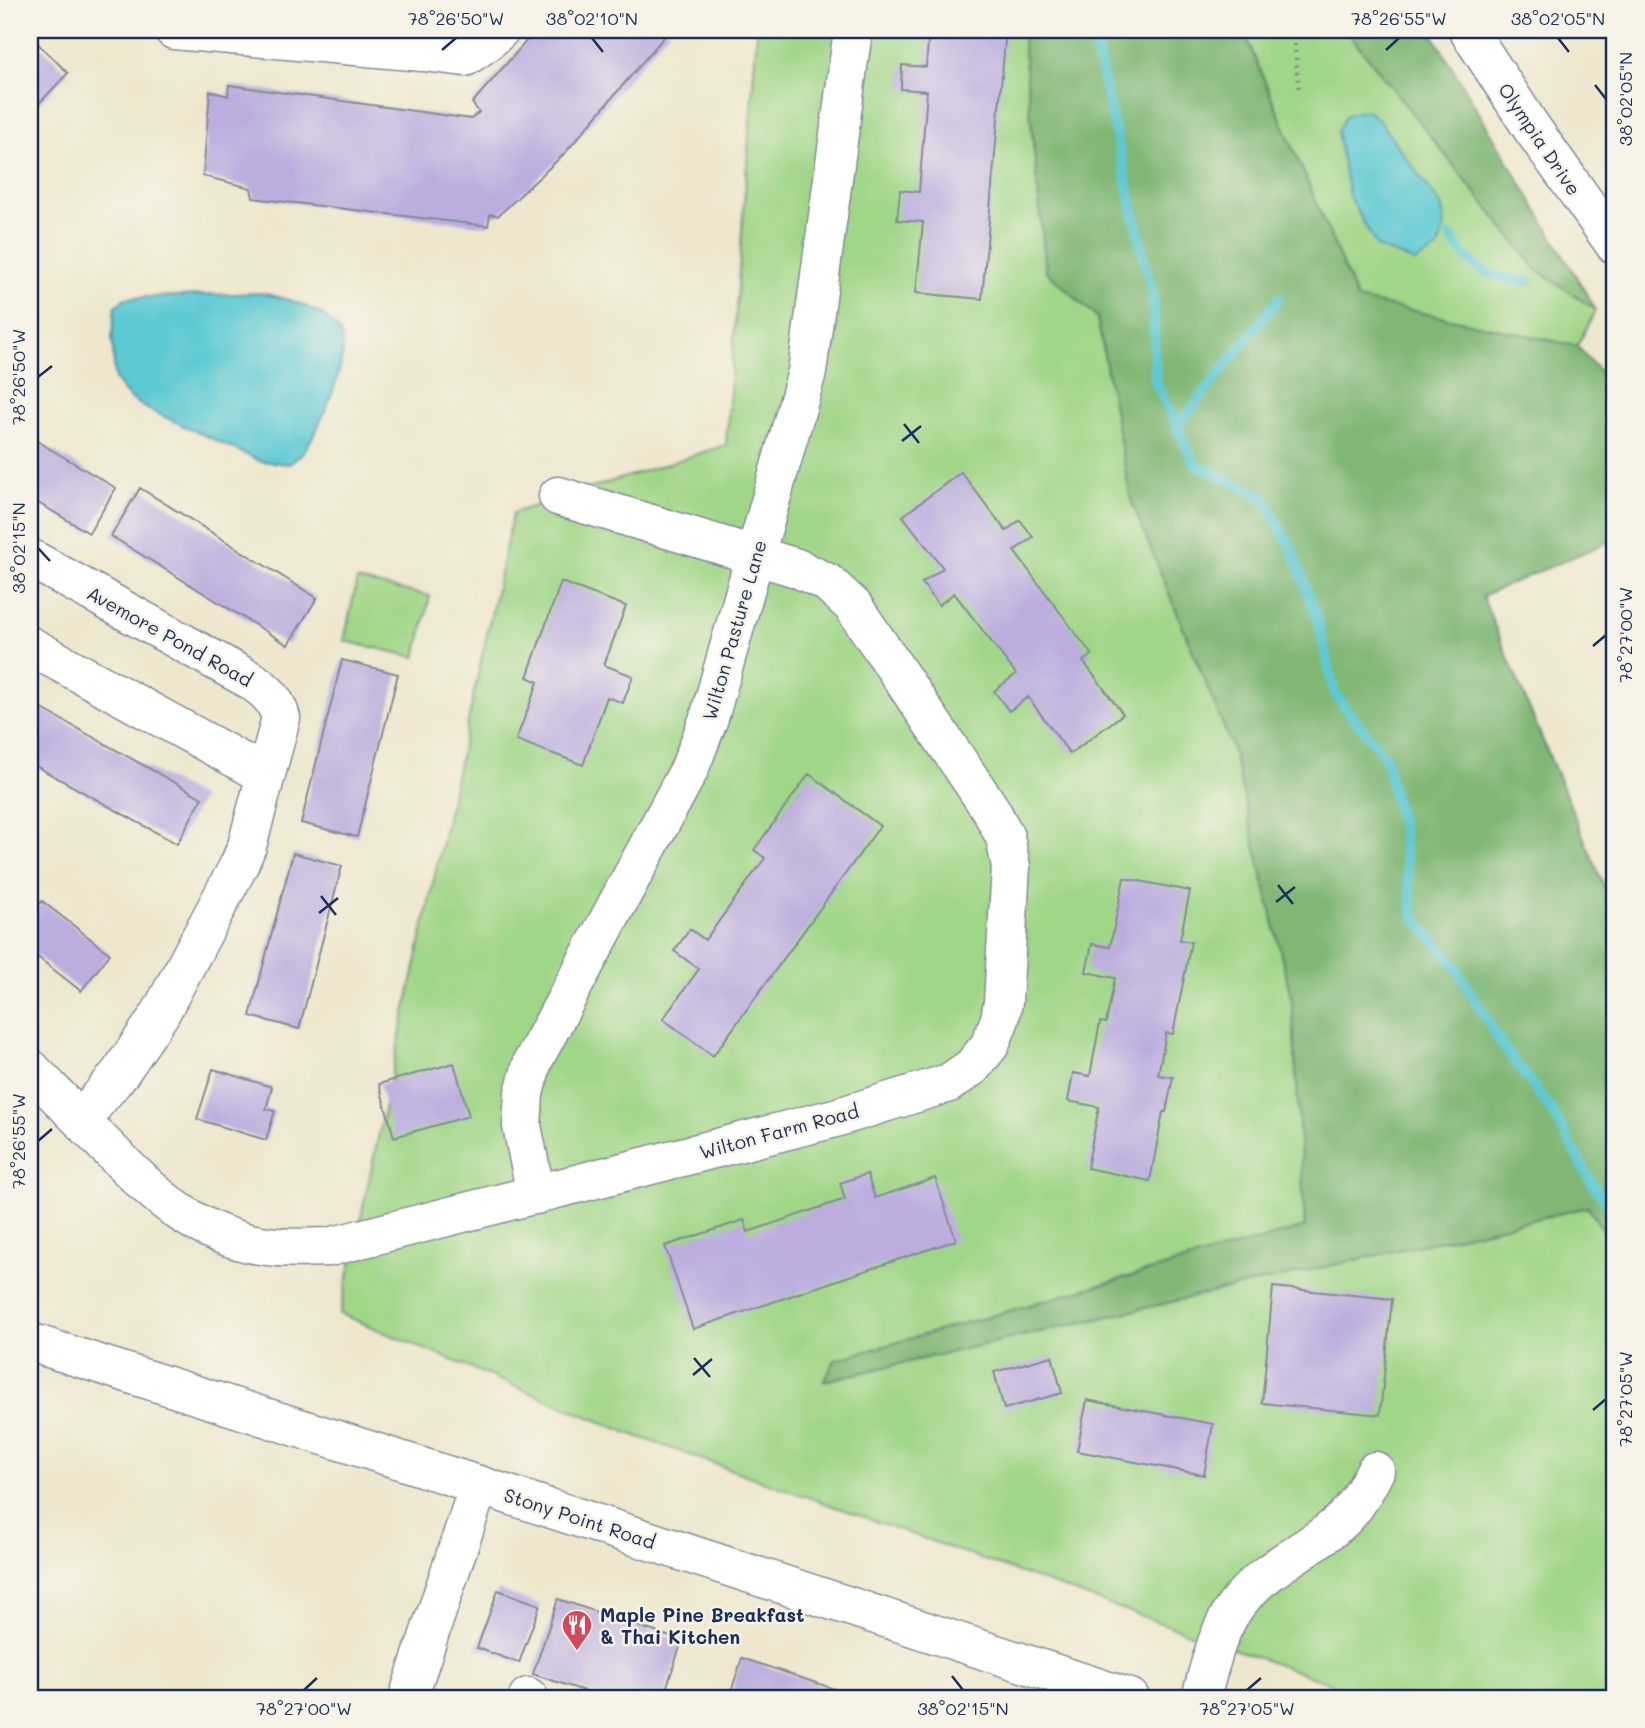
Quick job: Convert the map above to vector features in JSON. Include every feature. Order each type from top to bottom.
[{"type":"street","points":[[174,30],[433,41],[465,57],[500,30]]},
{"type":"street","name":"Wilton Pasture Lane","points":[[536,1195],[522,1126],[523,1093],[533,1060],[689,771],[709,718],[807,372],[853,30]]},
{"type":"street","name":"Olympia Drive","points":[[1468,30],[1547,150],[1615,245]]},
{"type":"street","name":"Wilton Farm Road","points":[[30,1068],[149,1190],[181,1215],[210,1230],[248,1243],[288,1249],[329,1247],[835,1118],[949,1083],[972,1067],[990,1045],[1000,1019],[1011,867],[1005,837],[991,810],[853,606],[828,583],[797,568],[558,496]]},
{"type":"street","name":"Avemore Pond Road","points":[[30,558],[267,691],[276,702],[281,718],[247,846],[239,866],[160,1014],[120,1073],[81,1120]]},
{"type":"street","points":[[30,646],[266,775]]},
{"type":"street","name":"Stony Point Road","points":[[30,1342],[479,1485],[1130,1698]]},
{"type":"street","points":[[1201,1698],[1225,1625],[1241,1599],[1340,1522],[1359,1500],[1375,1471]]},
{"type":"street","points":[[408,1698],[479,1485]]},
{"type":"path","points":[[1293,30],[1299,90]]},
{"type":"green space","points":[[757,30],[1022,30],[1046,271],[1097,317],[1131,500],[1232,747],[1292,1000],[1305,1227],[835,1360],[824,1381],[1588,1207],[1615,1249],[1615,1698],[1371,1698],[628,1433],[340,1314],[513,513],[726,445]]},
{"type":"green space","points":[[1022,30],[1243,30],[1357,299],[1577,346],[1615,389],[1615,539],[1482,596],[1615,912],[1615,1249],[1588,1207],[824,1381],[835,1360],[1305,1227],[1292,1000],[1232,747],[1131,500],[1097,317],[1046,271]]},
{"type":"green space","points":[[1243,30],[1346,30],[1537,270],[1596,310],[1577,346],[1357,299]]},
{"type":"green space","points":[[1346,30],[1430,30],[1596,310],[1537,270]]},
{"type":"green space","points":[[357,580],[430,596],[416,657],[344,641]]},
{"type":"water","points":[[1366,110],[1377,118],[1441,205],[1445,224],[1438,248],[1415,262],[1377,247],[1349,196],[1337,132],[1346,115]]},
{"type":"water","points":[[262,293],[293,301],[322,315],[338,330],[342,341],[338,374],[325,412],[308,444],[289,464],[260,461],[145,408],[129,397],[115,380],[112,337],[115,307],[125,298]]},
{"type":"building","points":[[536,30],[670,30],[565,153],[498,216],[490,214],[488,226],[253,198],[251,188],[203,176],[210,91],[228,96],[229,85],[471,119],[479,112],[472,103]]},
{"type":"building","points":[[929,30],[1006,30],[982,299],[916,293],[923,222],[897,220],[900,190],[919,192],[927,91],[901,89],[902,65],[926,67]]},
{"type":"building","points":[[32,38],[68,73],[30,113],[30,41]]},
{"type":"building","points":[[30,437],[116,488],[89,533],[30,498]]},
{"type":"building","points":[[961,472],[1006,531],[1020,520],[1033,537],[1014,551],[1092,655],[1083,661],[1123,714],[1070,754],[1028,697],[1009,711],[994,691],[1016,674],[954,593],[939,605],[922,583],[943,568],[903,516]]},
{"type":"building","points":[[140,488],[317,598],[288,645],[111,536]]},
{"type":"building","points":[[561,582],[626,606],[604,665],[633,676],[623,703],[607,697],[583,765],[516,740],[538,682],[527,677]]},
{"type":"building","points":[[342,660],[398,674],[357,837],[301,823]]},
{"type":"building","points":[[30,702],[202,798],[177,844],[30,763]]},
{"type":"building","points":[[809,774],[880,826],[713,1056],[663,1019],[699,969],[674,951],[690,929],[705,940],[765,858],[754,850]]},
{"type":"building","points":[[293,853],[342,866],[299,1029],[250,1016]]},
{"type":"building","points":[[1124,878],[1190,891],[1180,940],[1191,942],[1173,1034],[1166,1033],[1158,1075],[1173,1077],[1166,1112],[1163,1112],[1150,1181],[1087,1168],[1099,1107],[1068,1101],[1073,1073],[1090,1076],[1100,1022],[1106,1023],[1115,978],[1086,972],[1092,944],[1110,947]]},
{"type":"building","points":[[42,901],[110,954],[81,991],[30,951],[30,918]]},
{"type":"building","points":[[454,1063],[469,1116],[394,1137],[379,1084]]},
{"type":"building","points":[[213,1069],[272,1087],[266,1109],[275,1111],[266,1140],[197,1119]]},
{"type":"building","points":[[867,1174],[875,1198],[935,1178],[956,1240],[693,1329],[665,1246],[744,1220],[748,1232],[845,1199],[840,1183]]},
{"type":"building","points":[[1273,1287],[1392,1299],[1380,1415],[1262,1403]]},
{"type":"building","points":[[1052,1356],[1062,1393],[1004,1409],[994,1372]]},
{"type":"building","points":[[1087,1400],[1213,1424],[1204,1475],[1077,1451]]},
{"type":"building","points":[[498,1590],[540,1605],[519,1663],[477,1648]]},
{"type":"building","points":[[558,1599],[682,1641],[663,1698],[605,1698],[533,1674]]},
{"type":"building","points":[[742,1658],[861,1698],[729,1698]]},
{"type":"waterway","points":[[1092,30],[1153,297],[1155,381],[1195,464],[1263,497],[1293,551],[1318,621],[1335,694],[1385,757],[1402,831],[1413,916],[1456,967],[1500,1042],[1552,1111],[1596,1190],[1615,1211]]},
{"type":"waterway","points":[[1450,236],[1467,258],[1483,270],[1529,282]]},
{"type":"waterway","points":[[1177,427],[1279,298]]},
{"type":"place","name":"Maple Pine Breakfast & Thai Kitchen","points":[[577,1652]]}]
